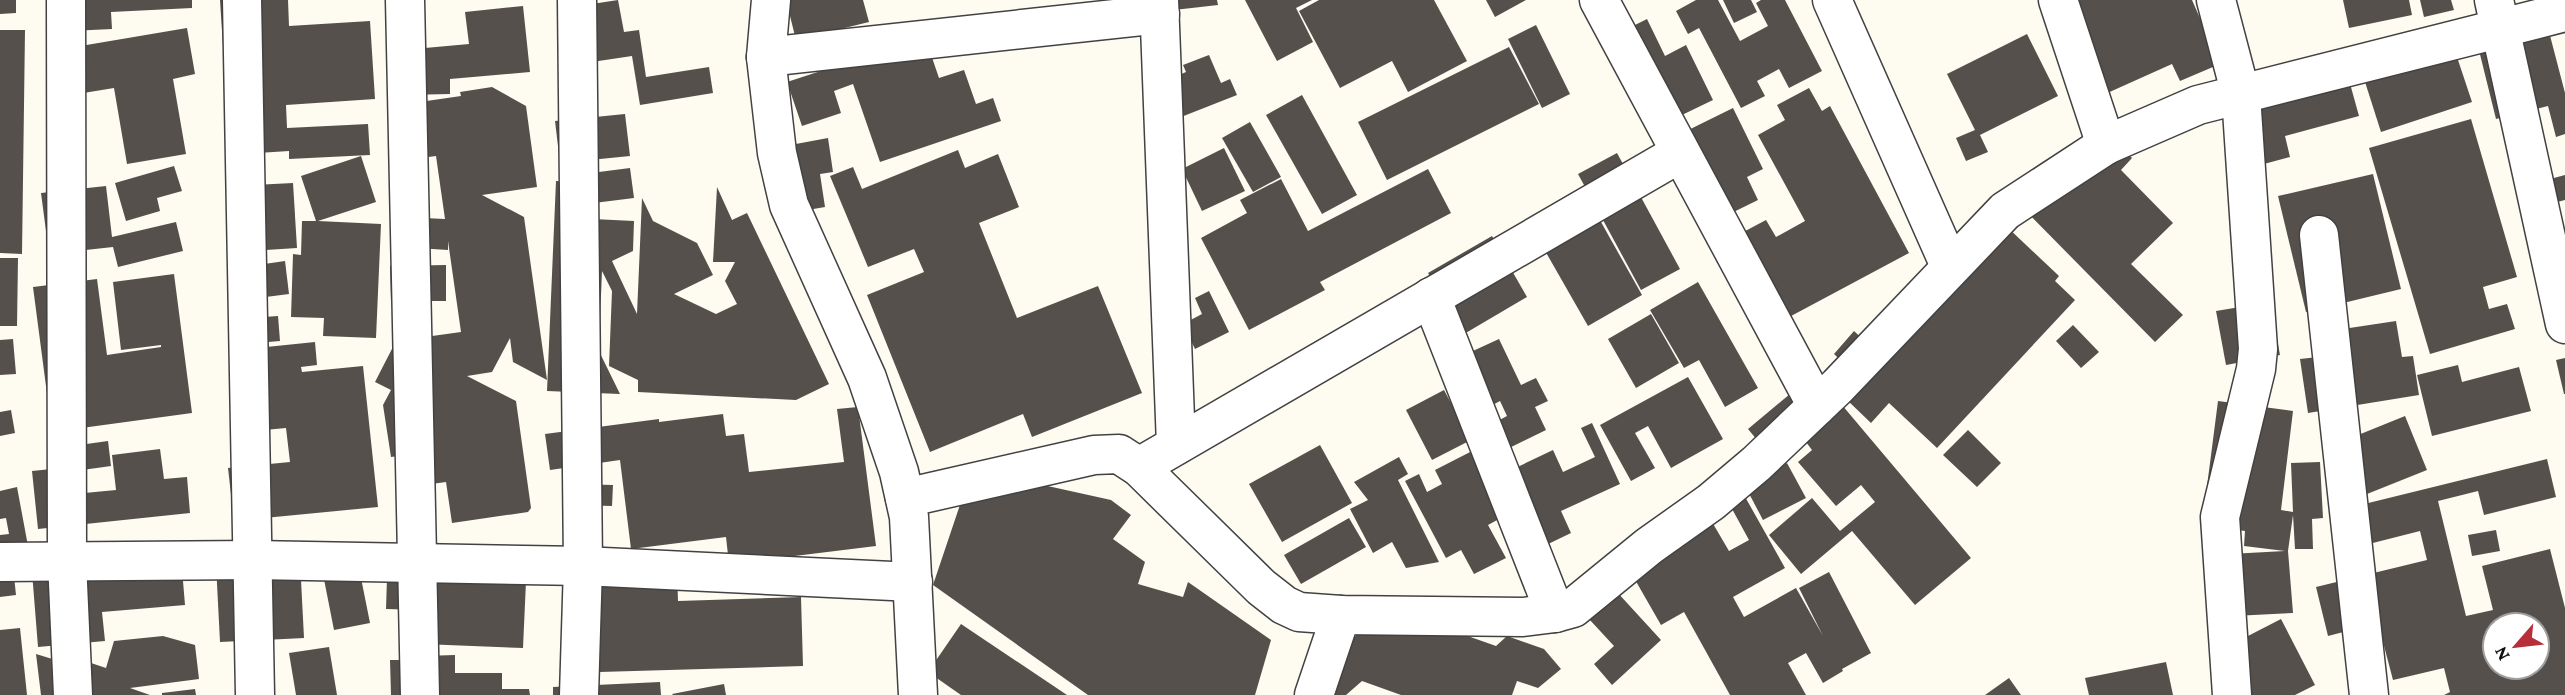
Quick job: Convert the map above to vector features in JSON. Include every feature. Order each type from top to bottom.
[{"type":"street","points":[[66,0],[67,561],[73,695]]},
{"type":"street","points":[[243,0],[255,695]]},
{"type":"street","points":[[405,0],[420,695]]},
{"type":"street","points":[[577,0],[583,566],[579,695]]},
{"type":"street","points":[[771,0],[766,57],[777,153],[789,205],[867,379],[890,441],[909,517],[923,692]]},
{"type":"street","points":[[1599,0],[1817,406]]},
{"type":"street","points":[[1832,0],[1950,266]]},
{"type":"street","points":[[2059,0],[2106,145]]},
{"type":"street","points":[[2216,0],[2241,95],[2258,349],[2256,369],[2220,517],[2232,695]]},
{"type":"street","points":[[766,57],[1160,7],[1176,445]]},
{"type":"street","points":[[905,498],[1094,455],[1119,454],[1139,467],[1261,586],[1284,605],[1299,612],[1523,617],[1573,608],[1756,464],[1817,406],[2005,211],[2106,145],[2198,105],[2241,95],[2497,14],[2565,12]]},
{"type":"street","points":[[2497,14],[2565,324]]},
{"type":"street","points":[[1139,467],[1680,153]]},
{"type":"street","points":[[2319,234],[2369,695]]},
{"type":"street","points":[[1431,297],[1555,613]]},
{"type":"street","points":[[0,562],[253,560],[583,566],[913,582]]},
{"type":"street","points":[[1314,695],[1340,615]]},
{"type":"building","points":[[0,0],[16,0],[16,13],[0,14]]},
{"type":"building","points":[[48,0],[192,0],[192,8],[111,12],[112,29],[50,32]]},
{"type":"building","points":[[220,0],[288,0],[289,26],[370,21],[375,99],[286,105],[287,128],[368,124],[370,155],[289,159],[289,151],[230,155]]},
{"type":"building","points":[[618,0],[624,32],[639,30],[646,77],[709,67],[713,93],[640,105],[632,56],[565,66],[592,4]]},
{"type":"building","points":[[786,0],[863,0],[869,22],[796,40]]},
{"type":"building","points":[[1173,0],[1217,0],[1218,5],[1174,10]]},
{"type":"building","points":[[1245,0],[1312,0],[1296,8],[1313,42],[1277,61]]},
{"type":"building","points":[[1319,0],[1434,0],[1467,61],[1408,92],[1392,61],[1340,88],[1299,11]]},
{"type":"building","points":[[1486,0],[1526,0],[1495,17]]},
{"type":"building","points":[[1696,0],[1718,0],[1740,41],[1768,26],[1756,3],[1761,0],[1785,0],[1822,71],[1789,88],[1779,69],[1757,81],[1765,96],[1741,108],[1699,28],[1688,34],[1676,11]]},
{"type":"building","points":[[1723,0],[1751,0],[1757,12],[1734,23]]},
{"type":"building","points":[[2051,0],[2192,0],[2220,64],[2180,81],[2172,64],[2094,99]]},
{"type":"building","points":[[2343,0],[2409,0],[2412,15],[2349,28]]},
{"type":"building","points":[[2420,0],[2451,0],[2454,10],[2424,17]]},
{"type":"building","points":[[2541,1],[2565,93],[2565,134],[2556,137],[2548,106],[2496,119],[2471,18]]},
{"type":"building","points":[[523,6],[530,72],[450,79],[450,94],[404,95],[403,50],[469,44],[465,12]]},
{"type":"building","points":[[1647,19],[1665,56],[1686,45],[1713,100],[1655,128],[1611,37]]},
{"type":"building","points":[[1536,25],[1570,94],[1542,108],[1508,39]]},
{"type":"building","points":[[187,28],[195,74],[173,79],[186,154],[127,164],[114,88],[59,97],[51,51]]},
{"type":"building","points":[[0,30],[25,30],[22,254],[0,253]]},
{"type":"building","points":[[2448,30],[2472,102],[2381,132],[2358,60]]},
{"type":"building","points":[[2027,34],[2058,96],[1980,135],[1988,152],[1966,161],[1956,138],[1975,130],[1947,74]]},
{"type":"building","points":[[925,37],[939,78],[964,70],[976,104],[993,98],[1001,121],[880,162],[853,84],[834,91],[841,113],[802,126],[787,82]]},
{"type":"building","points":[[1509,47],[1539,104],[1387,180],[1358,122]]},
{"type":"building","points":[[1209,55],[1221,83],[1230,79],[1237,95],[1176,119],[1172,78],[1186,72],[1183,65]]},
{"type":"building","points":[[2344,62],[2359,116],[2285,136],[2290,157],[2238,171],[2218,96]]},
{"type":"building","points":[[492,87],[526,106],[537,187],[482,195],[524,217],[547,380],[513,362],[510,338],[492,372],[467,376],[516,401],[531,508],[528,512],[452,523],[446,482],[424,485],[420,453],[391,457],[383,405],[391,390],[375,382],[396,341],[461,332],[448,241],[448,250],[401,247],[403,217],[445,219],[436,156],[406,160],[399,105],[461,96],[460,92]]},
{"type":"building","points":[[1809,88],[1822,111],[1830,106],[1909,253],[1763,331],[1717,246],[1766,220],[1776,237],[1805,221],[1758,135],[1785,120],[1777,105]]},
{"type":"building","points":[[1302,95],[1357,195],[1322,214],[1266,115]]},
{"type":"building","points":[[1733,108],[1763,169],[1747,177],[1758,200],[1701,228],[1660,144]]},
{"type":"building","points":[[625,114],[630,156],[560,163],[555,121]]},
{"type":"building","points":[[2471,119],[2517,277],[2483,287],[2489,309],[2507,304],[2515,329],[2430,354],[2369,148]]},
{"type":"building","points":[[1250,122],[1281,177],[1253,192],[1222,138]]},
{"type":"building","points":[[2110,136],[2132,158],[2121,170],[2173,223],[2131,264],[2183,315],[2155,342],[2011,196]]},
{"type":"building","points":[[828,138],[833,172],[820,174],[825,207],[796,212],[785,146]]},
{"type":"building","points":[[1224,148],[1245,191],[1202,211],[1182,169]]},
{"type":"building","points":[[958,150],[965,168],[998,154],[1019,207],[979,223],[1017,318],[1098,286],[1142,393],[1032,437],[1023,414],[930,452],[867,295],[924,272],[914,249],[868,267],[830,176],[853,167],[862,189]]},
{"type":"building","points":[[1617,153],[1680,269],[1641,290],[1578,174]]},
{"type":"building","points":[[361,156],[376,202],[318,221],[381,224],[376,338],[323,336],[324,318],[291,317],[293,254],[301,255],[302,221],[316,221],[301,176]]},
{"type":"building","points":[[174,166],[182,191],[157,198],[160,211],[126,221],[115,183]]},
{"type":"building","points":[[630,168],[634,198],[594,203],[591,173]]},
{"type":"building","points":[[1428,169],[1451,213],[1320,282],[1325,290],[1249,330],[1201,238],[1247,213],[1240,200],[1281,179],[1308,231]]},
{"type":"building","points":[[2373,174],[2401,289],[2306,312],[2278,196]]},
{"type":"building","points":[[2565,175],[2565,200],[2538,207],[2532,184]]},
{"type":"building","points":[[556,181],[575,182],[593,219],[634,221],[633,251],[612,261],[637,314],[642,198],[653,221],[697,243],[713,275],[674,294],[716,314],[737,304],[725,281],[735,262],[713,262],[717,187],[732,220],[747,213],[829,384],[796,400],[638,392],[638,380],[609,366],[612,291],[602,271],[600,319],[573,332],[595,343],[620,394],[547,391]]},
{"type":"building","points":[[293,183],[297,248],[236,252],[232,186]]},
{"type":"building","points":[[106,186],[112,237],[176,222],[183,251],[118,267],[113,247],[49,254],[41,193]]},
{"type":"building","points":[[1583,190],[1642,295],[1588,326],[1528,221]]},
{"type":"building","points":[[1987,208],[2059,276],[2055,281],[2075,300],[1937,448],[1889,403],[1871,423],[1845,398],[1861,380],[1834,354],[1854,331],[1869,345]]},
{"type":"building","points":[[1492,236],[1527,297],[1464,334],[1428,273]]},
{"type":"building","points":[[0,258],[18,258],[17,326],[0,326]]},
{"type":"building","points":[[285,261],[289,294],[242,300],[237,268]]},
{"type":"building","points":[[446,265],[446,301],[391,301],[390,266]]},
{"type":"building","points":[[174,274],[192,413],[52,432],[33,287],[97,279],[107,355],[161,347],[121,350],[113,282]]},
{"type":"building","points":[[1698,282],[1758,388],[1725,407],[1699,360],[1684,368],[1650,310]]},
{"type":"building","points":[[1209,291],[1229,332],[1195,349],[1183,324],[1202,314],[1195,298]]},
{"type":"building","points":[[2270,302],[2280,355],[2226,365],[2216,311]]},
{"type":"building","points":[[1651,314],[1679,363],[1636,388],[1608,339]]},
{"type":"building","points":[[278,316],[280,341],[235,345],[234,319]]},
{"type":"building","points":[[2396,321],[2402,357],[2413,356],[2419,395],[2308,413],[2300,359],[2327,356],[2323,332]]},
{"type":"building","points":[[2073,325],[2099,352],[2081,368],[2056,341]]},
{"type":"building","points":[[13,339],[16,374],[0,375],[0,340]]},
{"type":"building","points":[[1499,339],[1521,385],[1536,378],[1548,401],[1535,407],[1546,430],[1503,451],[1490,425],[1507,416],[1500,401],[1487,408],[1462,356]]},
{"type":"building","points":[[315,342],[317,365],[301,367],[302,372],[363,366],[378,507],[234,521],[228,468],[290,462],[286,428],[254,431],[246,349]]},
{"type":"building","points":[[2565,358],[2565,394],[2564,394],[2556,360]]},
{"type":"building","points":[[2458,365],[2462,382],[2519,367],[2531,411],[2432,436],[2417,375]]},
{"type":"building","points":[[1815,373],[1971,558],[1915,605],[1852,531],[1801,574],[1769,535],[1812,498],[1840,531],[1875,502],[1861,485],[1836,506],[1798,462],[1812,450],[1800,434],[1772,458],[1748,429]]},
{"type":"building","points":[[1688,377],[1723,439],[1671,468],[1648,426],[1635,433],[1655,468],[1631,481],[1600,425]]},
{"type":"building","points":[[1444,390],[1471,440],[1432,460],[1406,410]]},
{"type":"building","points":[[2218,401],[2293,411],[2281,510],[2293,512],[2291,463],[2320,462],[2323,518],[2312,519],[2313,549],[2295,549],[2293,515],[2288,551],[2293,613],[2214,617],[2211,555],[2285,551],[2244,546],[2245,531],[2202,525]]},
{"type":"building","points":[[858,407],[876,546],[729,564],[726,537],[631,549],[620,460],[550,470],[545,434],[659,419],[659,422],[723,414],[726,436],[744,434],[749,472],[844,462],[837,409]]},
{"type":"building","points":[[11,410],[15,433],[0,436],[0,412]]},
{"type":"building","points":[[2405,416],[2427,470],[2347,502],[2326,448]]},
{"type":"building","points":[[1592,423],[1620,484],[1561,511],[1571,533],[1544,546],[1509,471],[1553,450],[1563,472],[1595,457],[1581,428]]},
{"type":"building","points":[[1968,430],[2001,463],[1977,487],[1943,455]]},
{"type":"building","points":[[108,441],[111,466],[75,471],[72,446]]},
{"type":"building","points":[[1320,445],[1352,503],[1282,542],[1249,484]]},
{"type":"building","points":[[160,449],[164,479],[187,477],[190,513],[38,529],[32,471],[71,467],[74,494],[116,490],[112,455]]},
{"type":"building","points":[[1476,449],[1510,513],[1488,525],[1506,558],[1474,574],[1461,550],[1446,558],[1405,481],[1419,474],[1427,492],[1442,484],[1435,470]]},
{"type":"building","points":[[1399,457],[1408,474],[1398,480],[1439,562],[1406,568],[1392,542],[1373,553],[1350,509],[1368,500],[1354,482]]},
{"type":"building","points":[[2547,459],[2556,497],[2484,515],[2478,491],[2438,501],[2466,616],[2481,613],[2481,681],[2551,681],[2551,611],[2488,611],[2493,610],[2482,566],[2550,549],[2565,608],[2565,695],[2444,695],[2450,692],[2444,668],[2393,680],[2378,623],[2328,636],[2316,587],[2427,560],[2420,531],[2357,547],[2348,508]]},
{"type":"building","points":[[1787,463],[1806,498],[1763,520],[1745,486]]},
{"type":"building","points":[[1730,470],[1785,568],[1733,597],[1744,617],[1796,588],[1823,636],[1799,588],[1829,572],[1871,653],[1823,683],[1806,653],[1788,663],[1806,695],[1730,695],[1684,612],[1661,625],[1622,557],[1705,510],[1729,551],[1749,540],[1731,507],[1714,516],[1698,487]]},
{"type":"building","points":[[1011,478],[1111,500],[1131,515],[1113,539],[1145,562],[1138,584],[1183,597],[1188,582],[1271,640],[1255,695],[1088,695],[933,585],[966,487]]},
{"type":"building","points":[[575,484],[613,485],[612,506],[575,505]]},
{"type":"building","points":[[17,487],[28,546],[11,548],[16,595],[0,597],[0,535],[9,534],[6,518],[0,519],[0,491]]},
{"type":"building","points":[[1349,518],[1366,547],[1301,584],[1284,555]]},
{"type":"building","points":[[2496,530],[2500,551],[2472,556],[2468,535]]},
{"type":"building","points":[[299,541],[304,638],[220,642],[215,545]]},
{"type":"building","points":[[30,547],[181,557],[185,605],[102,612],[105,641],[38,647]]},
{"type":"building","points":[[355,548],[370,623],[334,630],[319,554]]},
{"type":"building","points":[[527,559],[523,648],[422,644],[423,610],[386,609],[387,578]]},
{"type":"building","points":[[677,570],[678,601],[801,597],[803,666],[565,673],[562,573]]},
{"type":"building","points":[[1606,580],[1661,640],[1612,685],[1594,664],[1614,646],[1577,606]]},
{"type":"building","points":[[1377,604],[1496,646],[1507,636],[1544,649],[1561,669],[1538,688],[1517,681],[1512,695],[1401,695],[1362,681],[1346,695],[1297,695],[1370,623]]},
{"type":"building","points":[[2281,619],[2315,685],[2295,695],[2236,695],[2215,653]]},
{"type":"building","points":[[961,624],[1067,695],[961,695],[928,672]]},
{"type":"building","points":[[20,628],[27,695],[0,695],[0,630]]},
{"type":"building","points":[[163,636],[195,645],[199,679],[130,688],[150,695],[41,695],[36,654],[72,665],[88,662],[106,668],[114,641]]},
{"type":"building","points":[[329,647],[337,695],[296,695],[289,653]]},
{"type":"building","points":[[455,655],[455,673],[502,673],[502,689],[529,689],[530,695],[391,695],[390,660],[422,660],[423,656]]},
{"type":"building","points":[[2166,662],[2173,695],[2089,695],[2085,678]]},
{"type":"building","points":[[2009,678],[2021,695],[1985,695]]},
{"type":"building","points":[[660,682],[661,695],[553,695],[553,687]]},
{"type":"building","points":[[724,684],[726,695],[672,694]]},
{"type":"building","points":[[195,689],[196,695],[162,695],[162,693]]}]
